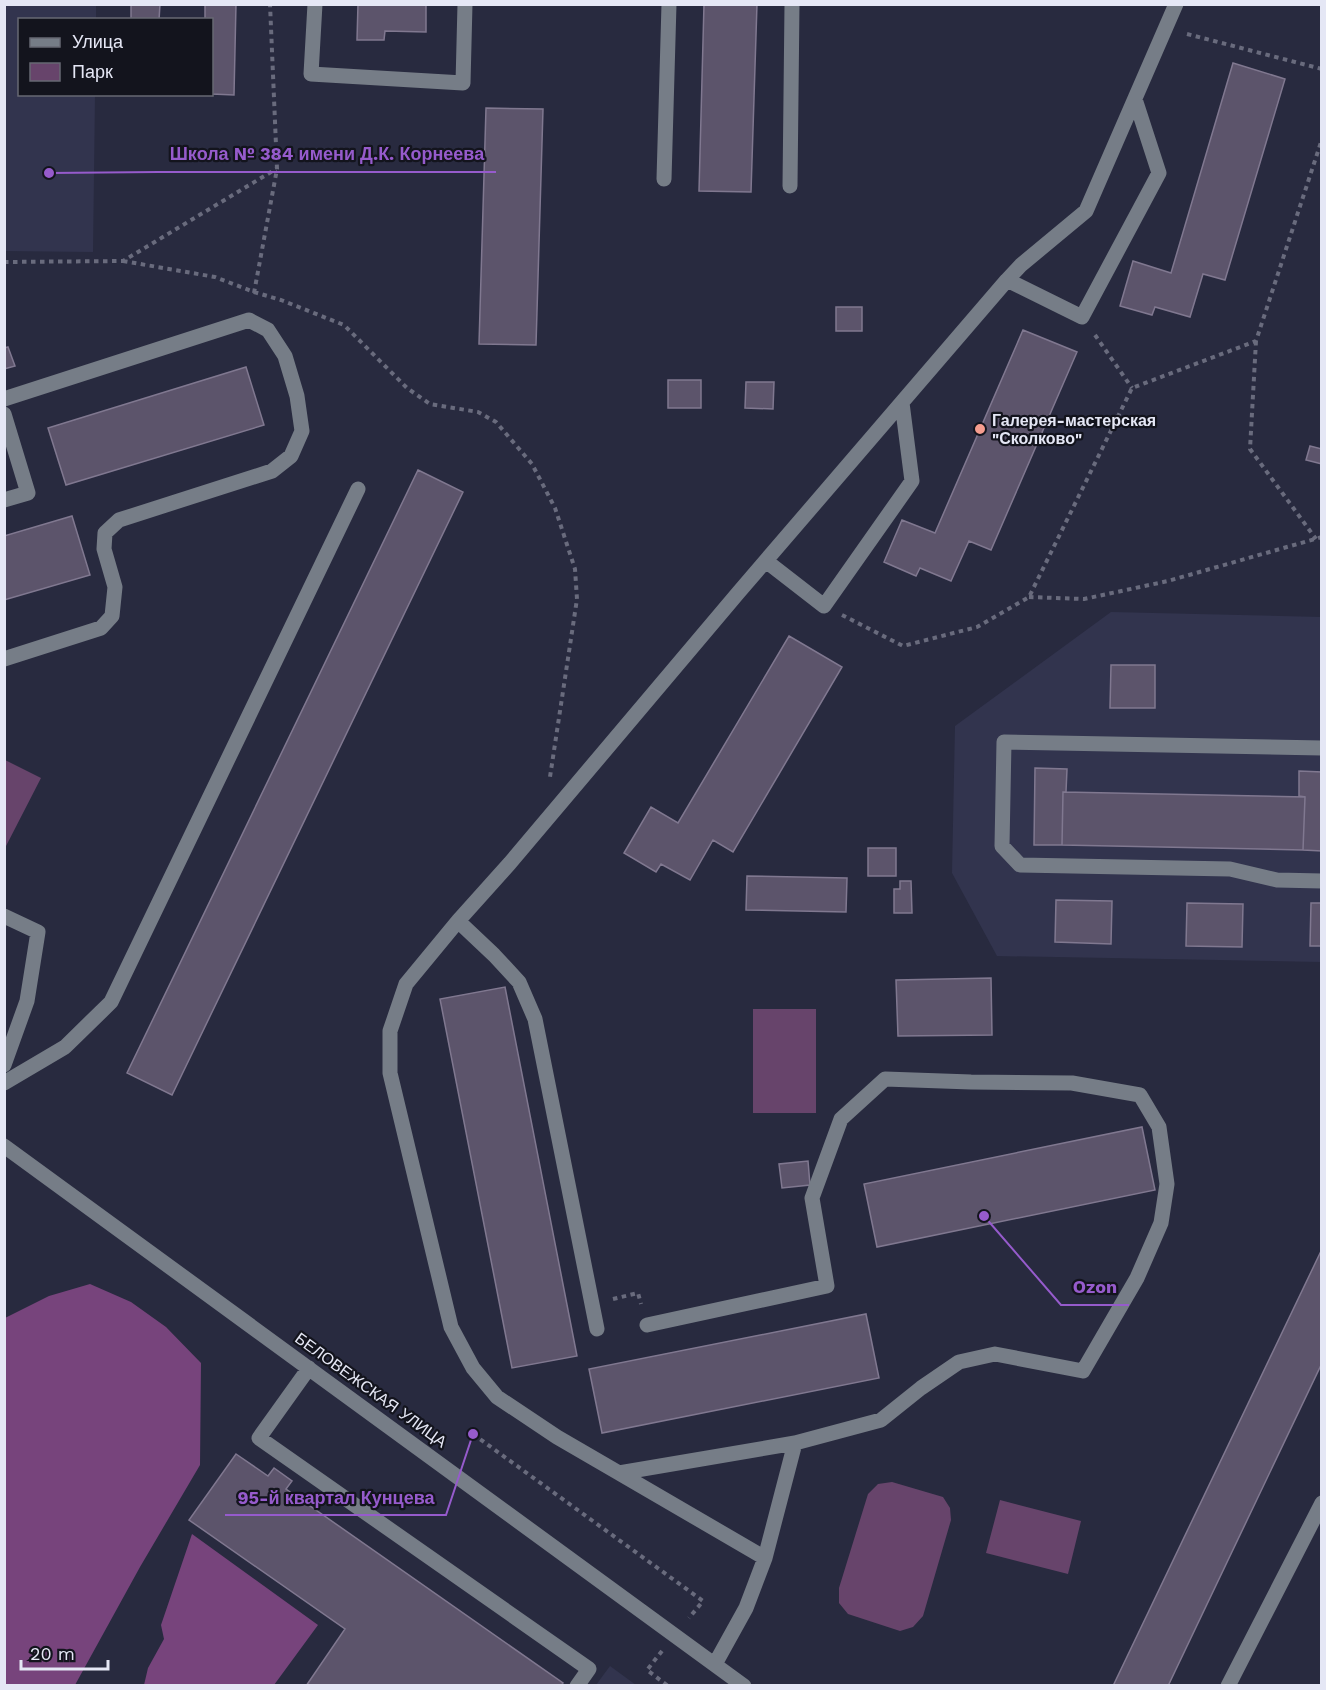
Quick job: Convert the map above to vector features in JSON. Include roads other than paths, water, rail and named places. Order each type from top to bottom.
[{"type":"street","points":[[315,4],[311,74],[463,83],[465,4]]},
{"type":"street","points":[[664,179],[669,4]]},
{"type":"street","points":[[790,186],[792,4]]},
{"type":"street","points":[[765,1558],[557,1437],[497,1397],[473,1368],[451,1327],[390,1073],[390,1032],[406,984],[458,921],[510,864],[1007,280],[1020,266],[1086,211],[1176,4]]},
{"type":"street","points":[[1007,280],[1082,317],[1159,173],[1135,99]]},
{"type":"street","points":[[4,399],[249,320],[268,330],[285,356],[297,396],[302,431],[291,456],[272,471],[119,520],[105,533],[104,549],[115,587],[112,616],[101,628],[4,659]]},
{"type":"street","points":[[766,561],[824,606],[912,481],[902,403]]},
{"type":"street","points":[[4,414],[28,493],[4,500]]},
{"type":"street","points":[[4,1083],[65,1047],[111,1002],[358,489]]},
{"type":"street","points":[[1322,748],[1004,742],[1002,846],[1020,865],[1230,868],[1277,880],[1322,881]]},
{"type":"street","points":[[4,916],[38,932],[27,1001],[4,1065]]},
{"type":"street","points":[[458,921],[519,982],[535,1019],[597,1329]]},
{"type":"street","points":[[619,1473],[795,1443],[881,1420],[921,1388],[959,1362],[995,1354],[1083,1371],[1137,1278],[1161,1223],[1167,1184],[1159,1128],[1140,1095],[1072,1083],[971,1083],[885,1079],[841,1119],[812,1198],[827,1286],[647,1325]]},
{"type":"street","name":"БЕЛОВЕЖСКАЯ УЛИЦА","points":[[9,1155],[309,1368],[744,1686]]},
{"type":"street","points":[[309,1368],[260,1438],[589,1669],[577,1686]]},
{"type":"street","points":[[715,1664],[746,1608],[765,1558],[795,1443]]},
{"type":"street","points":[[1228,1686],[1322,1503]]},
{"type":"place","name":"Школа № 384 имени Д.К. Корнеева","points":[[49,173]]},
{"type":"place","name":"Галерея-мастерская \"Сколково\"","points":[[980,429]]},
{"type":"place","name":"Ozon","points":[[984,1216]]},
{"type":"place","name":"95-й квартал Кунцева","points":[[473,1434]]}]
